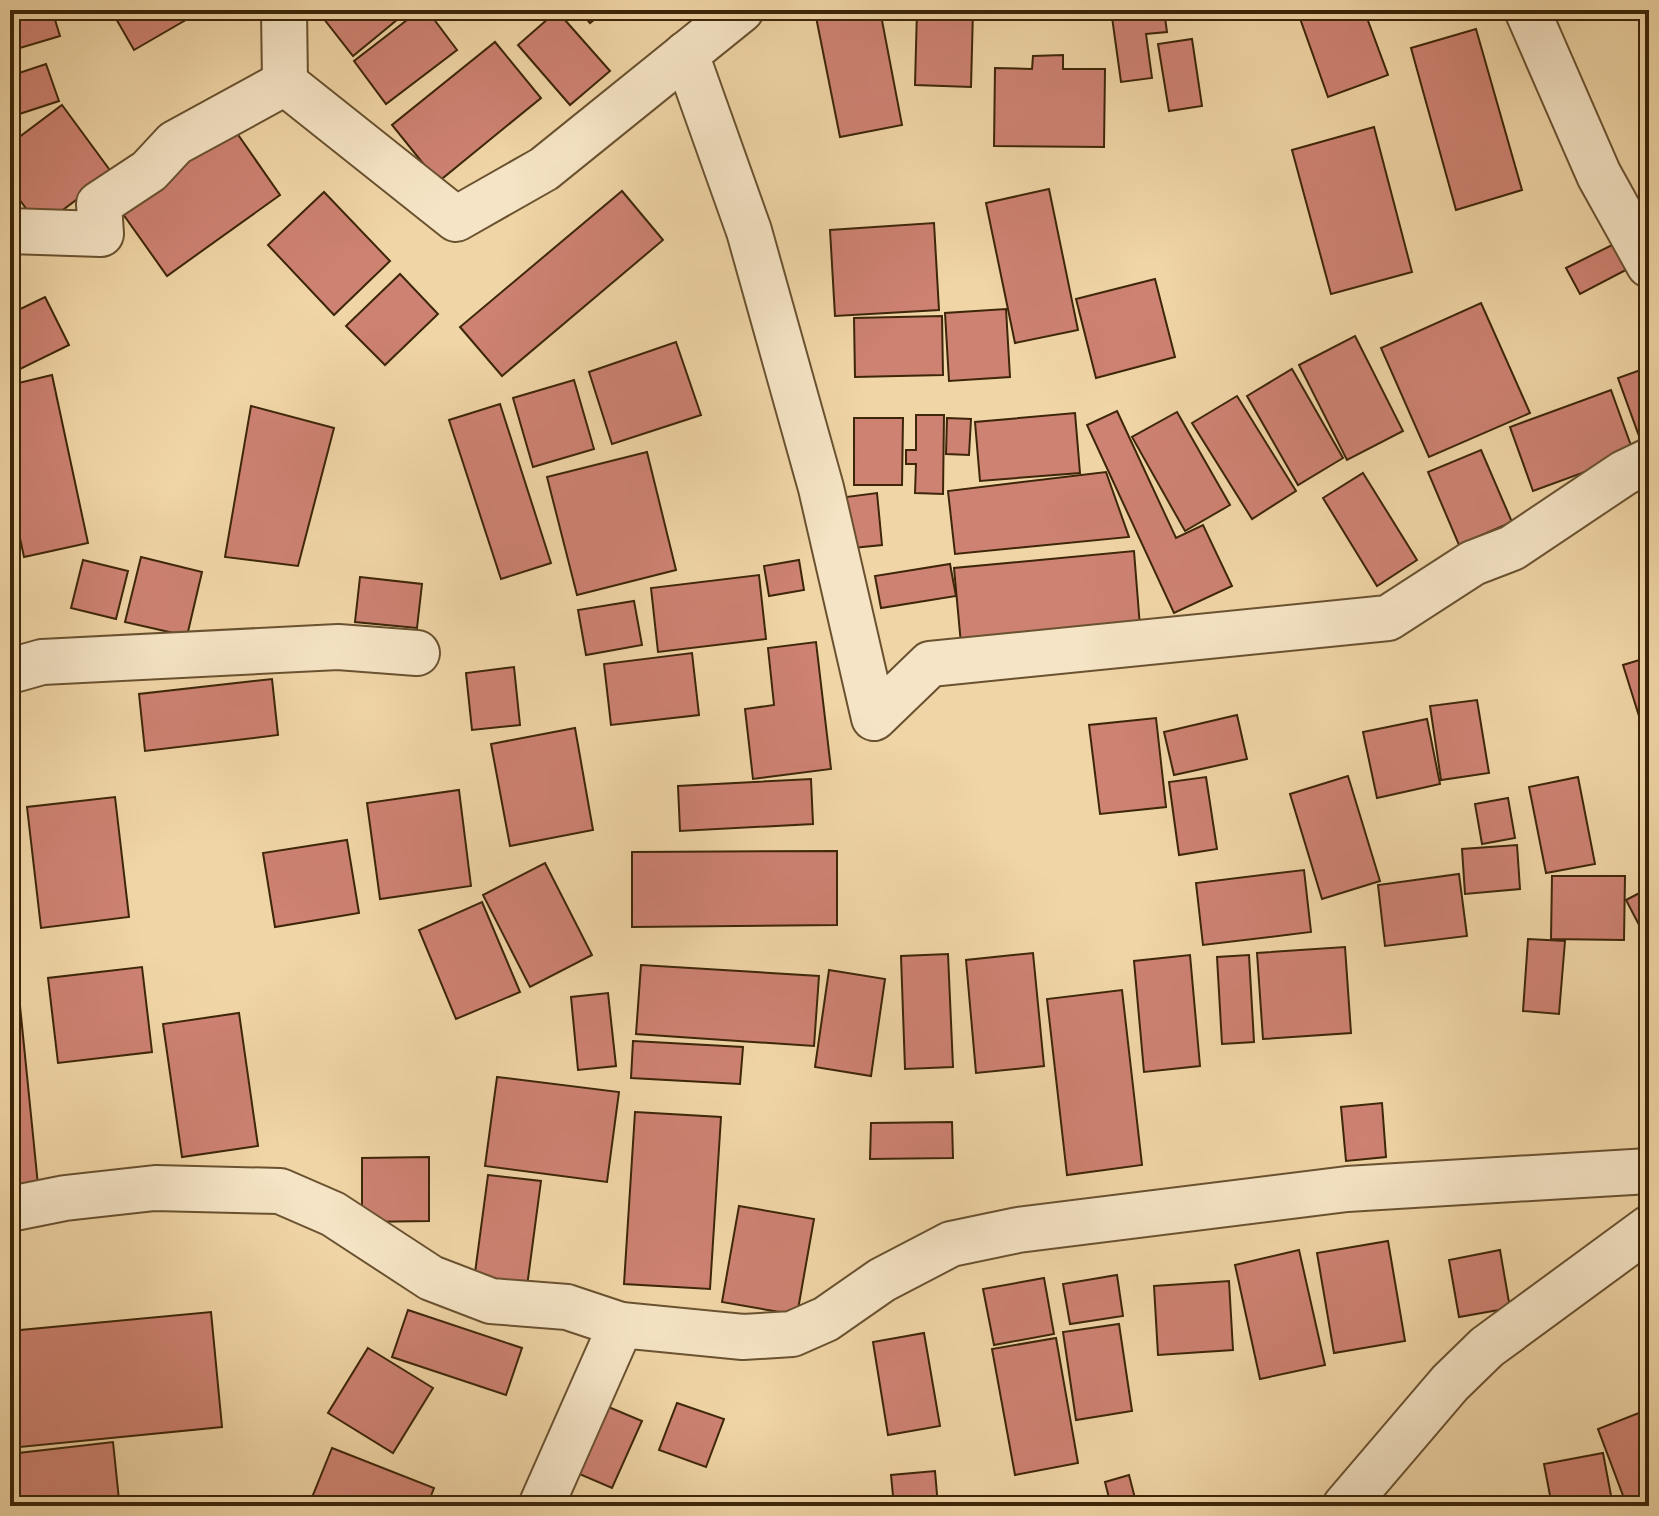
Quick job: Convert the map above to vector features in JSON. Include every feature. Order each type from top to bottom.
[{"type":"street","points":[[284,10],[285,83]]},
{"type":"street","points":[[285,83],[456,219],[544,169],[741,10]]},
{"type":"street","points":[[1527,10],[1599,175],[1649,265]]},
{"type":"street","points":[[686,54],[749,231],[821,488],[874,718],[930,664],[1388,618],[1473,563],[1512,548],[1624,473],[1649,461]]},
{"type":"street","points":[[10,231],[101,234],[99,204],[149,171],[175,143],[285,83]]},
{"type":"street","points":[[10,671],[42,662],[338,647],[417,653]]},
{"type":"street","points":[[10,1209],[65,1198],[155,1188],[280,1191],[333,1214],[431,1278],[491,1301],[567,1307],[621,1325],[743,1337],[792,1334],[826,1319],[882,1280],[951,1244],[1018,1230],[1347,1189],[1649,1171]]},
{"type":"street","points":[[1345,1506],[1450,1383],[1487,1347],[1649,1228]]},
{"type":"street","points":[[541,1506],[621,1325]]},
{"type":"building","points":[[10,10],[52,10],[60,36],[10,51]]},
{"type":"building","points":[[111,10],[203,10],[134,50]]},
{"type":"building","points":[[325,10],[409,10],[353,56],[320,14]]},
{"type":"building","points":[[420,10],[427,10],[457,50],[386,104],[354,61]]},
{"type":"building","points":[[579,10],[606,10],[590,23]]},
{"type":"building","points":[[852,10],[880,10],[902,125],[840,137],[816,17]]},
{"type":"building","points":[[917,10],[973,10],[971,87],[915,85]]},
{"type":"building","points":[[1111,10],[1164,10],[1167,32],[1146,34],[1152,78],[1121,82]]},
{"type":"building","points":[[1297,10],[1364,10],[1388,75],[1328,97]]},
{"type":"building","points":[[557,11],[610,71],[570,105],[518,45]]},
{"type":"building","points":[[1476,29],[1522,190],[1456,210],[1411,48]]},
{"type":"building","points":[[1192,39],[1202,106],[1169,111],[1158,44]]},
{"type":"building","points":[[495,42],[541,98],[438,182],[392,125]]},
{"type":"building","points":[[1063,55],[1063,69],[1105,69],[1104,147],[994,146],[995,68],[1032,69],[1033,56]]},
{"type":"building","points":[[46,64],[59,101],[10,117],[10,76]]},
{"type":"building","points":[[62,105],[112,173],[40,227],[10,187],[10,144]]},
{"type":"building","points":[[232,126],[280,195],[167,276],[118,207]]},
{"type":"building","points":[[1374,127],[1412,272],[1331,294],[1292,150]]},
{"type":"building","points":[[1049,189],[1078,330],[1015,343],[986,203]]},
{"type":"building","points":[[622,191],[663,240],[502,376],[460,327]]},
{"type":"building","points":[[324,192],[390,261],[334,315],[268,245]]},
{"type":"building","points":[[934,223],[939,310],[835,316],[830,230]]},
{"type":"building","points":[[1630,236],[1643,261],[1580,294],[1566,268]]},
{"type":"building","points":[[400,274],[438,314],[385,365],[346,326]]},
{"type":"building","points":[[1155,279],[1175,357],[1096,378],[1076,299]]},
{"type":"building","points":[[45,297],[69,345],[10,374],[10,314]]},
{"type":"building","points":[[1481,303],[1530,413],[1429,457],[1381,348]]},
{"type":"building","points":[[1006,309],[1010,377],[949,381],[945,313]]},
{"type":"building","points":[[942,316],[943,375],[855,377],[854,318]]},
{"type":"building","points":[[1355,336],[1403,431],[1347,460],[1299,365]]},
{"type":"building","points":[[676,342],[701,415],[612,444],[589,372]]},
{"type":"building","points":[[1649,367],[1649,433],[1639,436],[1618,378]]},
{"type":"building","points":[[1292,369],[1343,458],[1298,485],[1247,396]]},
{"type":"building","points":[[52,375],[88,543],[24,557],[10,491],[10,385]]},
{"type":"building","points":[[574,380],[594,449],[533,467],[513,398]]},
{"type":"building","points":[[1611,390],[1634,454],[1533,491],[1510,427]]},
{"type":"building","points":[[1237,396],[1296,491],[1252,519],[1192,423]]},
{"type":"building","points":[[500,404],[551,563],[501,579],[449,420]]},
{"type":"building","points":[[251,406],[334,428],[298,566],[225,557]]},
{"type":"building","points":[[1117,411],[1176,538],[1203,525],[1232,586],[1174,613],[1087,425]]},
{"type":"building","points":[[1177,412],[1230,505],[1185,531],[1132,437]]},
{"type":"building","points":[[1075,413],[1080,473],[980,481],[975,422]]},
{"type":"building","points":[[916,415],[944,415],[943,494],[915,493],[916,464],[906,464],[906,450],[916,450]]},
{"type":"building","points":[[854,418],[903,418],[902,485],[854,485]]},
{"type":"building","points":[[947,418],[971,419],[969,455],[946,454]]},
{"type":"building","points":[[1481,450],[1512,522],[1459,545],[1428,472]]},
{"type":"building","points":[[647,452],[676,570],[577,595],[547,477]]},
{"type":"building","points":[[1106,472],[1129,537],[955,554],[948,491]]},
{"type":"building","points":[[1363,473],[1417,560],[1377,586],[1323,498]]},
{"type":"building","points":[[877,493],[882,545],[843,549],[838,498]]},
{"type":"building","points":[[1134,551],[1140,627],[961,644],[954,568]]},
{"type":"building","points":[[141,557],[202,572],[187,636],[125,622]]},
{"type":"building","points":[[83,560],[128,571],[116,619],[71,608]]},
{"type":"building","points":[[799,560],[804,590],[769,596],[764,566]]},
{"type":"building","points":[[950,564],[956,596],[881,608],[875,576]]},
{"type":"building","points":[[759,575],[766,639],[658,652],[651,588]]},
{"type":"building","points":[[360,577],[422,584],[417,628],[355,622]]},
{"type":"building","points":[[634,601],[642,645],[586,655],[578,610]]},
{"type":"building","points":[[816,642],[831,769],[753,779],[745,709],[774,705],[768,648]]},
{"type":"building","points":[[692,653],[699,715],[611,725],[604,664]]},
{"type":"building","points":[[1649,657],[1649,748],[1623,665]]},
{"type":"building","points":[[514,667],[520,725],[472,730],[466,673]]},
{"type":"building","points":[[272,679],[278,735],[145,751],[139,694]]},
{"type":"building","points":[[1477,700],[1489,773],[1441,780],[1430,706]]},
{"type":"building","points":[[1237,715],[1247,759],[1174,775],[1164,732]]},
{"type":"building","points":[[1156,718],[1166,807],[1100,814],[1089,725]]},
{"type":"building","points":[[1427,719],[1440,784],[1377,798],[1363,732]]},
{"type":"building","points":[[575,728],[593,830],[510,846],[491,744]]},
{"type":"building","points":[[1348,776],[1380,881],[1322,899],[1290,794]]},
{"type":"building","points":[[1206,777],[1217,849],[1179,855],[1169,782]]},
{"type":"building","points":[[1578,777],[1595,864],[1546,873],[1529,787]]},
{"type":"building","points":[[811,779],[813,824],[680,831],[678,786]]},
{"type":"building","points":[[459,790],[471,886],[380,899],[367,803]]},
{"type":"building","points":[[115,797],[129,917],[41,928],[27,807]]},
{"type":"building","points":[[1508,798],[1515,838],[1482,844],[1475,804]]},
{"type":"building","points":[[347,840],[359,913],[275,927],[263,853]]},
{"type":"building","points":[[1517,845],[1520,889],[1465,894],[1462,849]]},
{"type":"building","points":[[837,851],[837,925],[632,927],[632,852]]},
{"type":"building","points":[[545,863],[592,955],[530,987],[483,895]]},
{"type":"building","points":[[1304,870],[1311,932],[1203,945],[1196,883]]},
{"type":"building","points":[[1459,874],[1467,936],[1385,946],[1378,885]]},
{"type":"building","points":[[1552,876],[1625,876],[1624,940],[1551,939]]},
{"type":"building","points":[[1649,888],[1649,944],[1626,900]]},
{"type":"building","points":[[482,902],[520,992],[456,1019],[419,930]]},
{"type":"building","points":[[1528,939],[1565,941],[1559,1014],[1523,1011]]},
{"type":"building","points":[[1345,947],[1351,1033],[1263,1039],[1257,953]]},
{"type":"building","points":[[1033,953],[1044,1066],[976,1073],[966,960]]},
{"type":"building","points":[[948,954],[953,1067],[905,1069],[901,956]]},
{"type":"building","points":[[1190,955],[1200,1066],[1144,1072],[1134,961]]},
{"type":"building","points":[[1249,955],[1254,1042],[1222,1044],[1217,957]]},
{"type":"building","points":[[641,965],[819,976],[814,1046],[636,1034]]},
{"type":"building","points":[[142,967],[152,1052],[58,1063],[48,978]]},
{"type":"building","points":[[829,970],[885,979],[871,1076],[815,1067]]},
{"type":"building","points":[[10,976],[17,976],[38,1185],[10,1188]]},
{"type":"building","points":[[1122,990],[1142,1165],[1067,1175],[1047,999]]},
{"type":"building","points":[[608,993],[616,1066],[578,1070],[571,997]]},
{"type":"building","points":[[239,1013],[258,1146],[182,1157],[163,1024]]},
{"type":"building","points":[[633,1041],[743,1047],[740,1084],[631,1078]]},
{"type":"building","points":[[497,1077],[619,1092],[607,1182],[485,1166]]},
{"type":"building","points":[[1382,1103],[1386,1157],[1346,1161],[1341,1107]]},
{"type":"building","points":[[635,1112],[721,1117],[710,1289],[624,1284]]},
{"type":"building","points":[[952,1122],[953,1158],[870,1159],[871,1123]]},
{"type":"building","points":[[429,1157],[429,1221],[362,1222],[362,1158]]},
{"type":"building","points":[[488,1175],[541,1181],[526,1294],[473,1288]]},
{"type":"building","points":[[739,1206],[814,1219],[797,1315],[722,1302]]},
{"type":"building","points":[[1388,1241],[1405,1341],[1334,1353],[1317,1253]]},
{"type":"building","points":[[1299,1250],[1325,1365],[1260,1379],[1235,1265]]},
{"type":"building","points":[[1500,1250],[1510,1308],[1459,1317],[1449,1260]]},
{"type":"building","points":[[1117,1275],[1123,1316],[1070,1324],[1063,1284]]},
{"type":"building","points":[[1044,1278],[1054,1334],[994,1345],[983,1289]]},
{"type":"building","points":[[1229,1281],[1233,1350],[1158,1355],[1154,1286]]},
{"type":"building","points":[[408,1310],[522,1348],[506,1395],[392,1357]]},
{"type":"building","points":[[211,1312],[222,1427],[10,1448],[10,1331]]},
{"type":"building","points":[[1119,1324],[1132,1411],[1076,1420],[1063,1332]]},
{"type":"building","points":[[924,1333],[940,1426],[888,1435],[873,1342]]},
{"type":"building","points":[[1056,1338],[1078,1463],[1015,1475],[992,1349]]},
{"type":"building","points":[[368,1348],[433,1388],[393,1453],[328,1413]]},
{"type":"building","points":[[599,1403],[642,1421],[612,1488],[570,1470]]},
{"type":"building","points":[[677,1403],[724,1419],[706,1467],[659,1450]]},
{"type":"building","points":[[1649,1409],[1649,1501],[1627,1506],[1598,1429]]},
{"type":"building","points":[[113,1442],[119,1500],[70,1506],[10,1506],[10,1454]]},
{"type":"building","points":[[332,1448],[434,1488],[427,1506],[327,1506],[311,1500]]},
{"type":"building","points":[[1603,1453],[1613,1506],[1552,1506],[1544,1464]]},
{"type":"building","points":[[935,1471],[938,1506],[894,1506],[891,1475]]},
{"type":"building","points":[[1129,1475],[1137,1506],[1111,1506],[1105,1482]]},
{"type":"building","points":[[889,1496],[890,1506],[862,1506],[861,1499]]},
{"type":"building","points":[[180,1501],[246,1505],[179,1506]]}]
